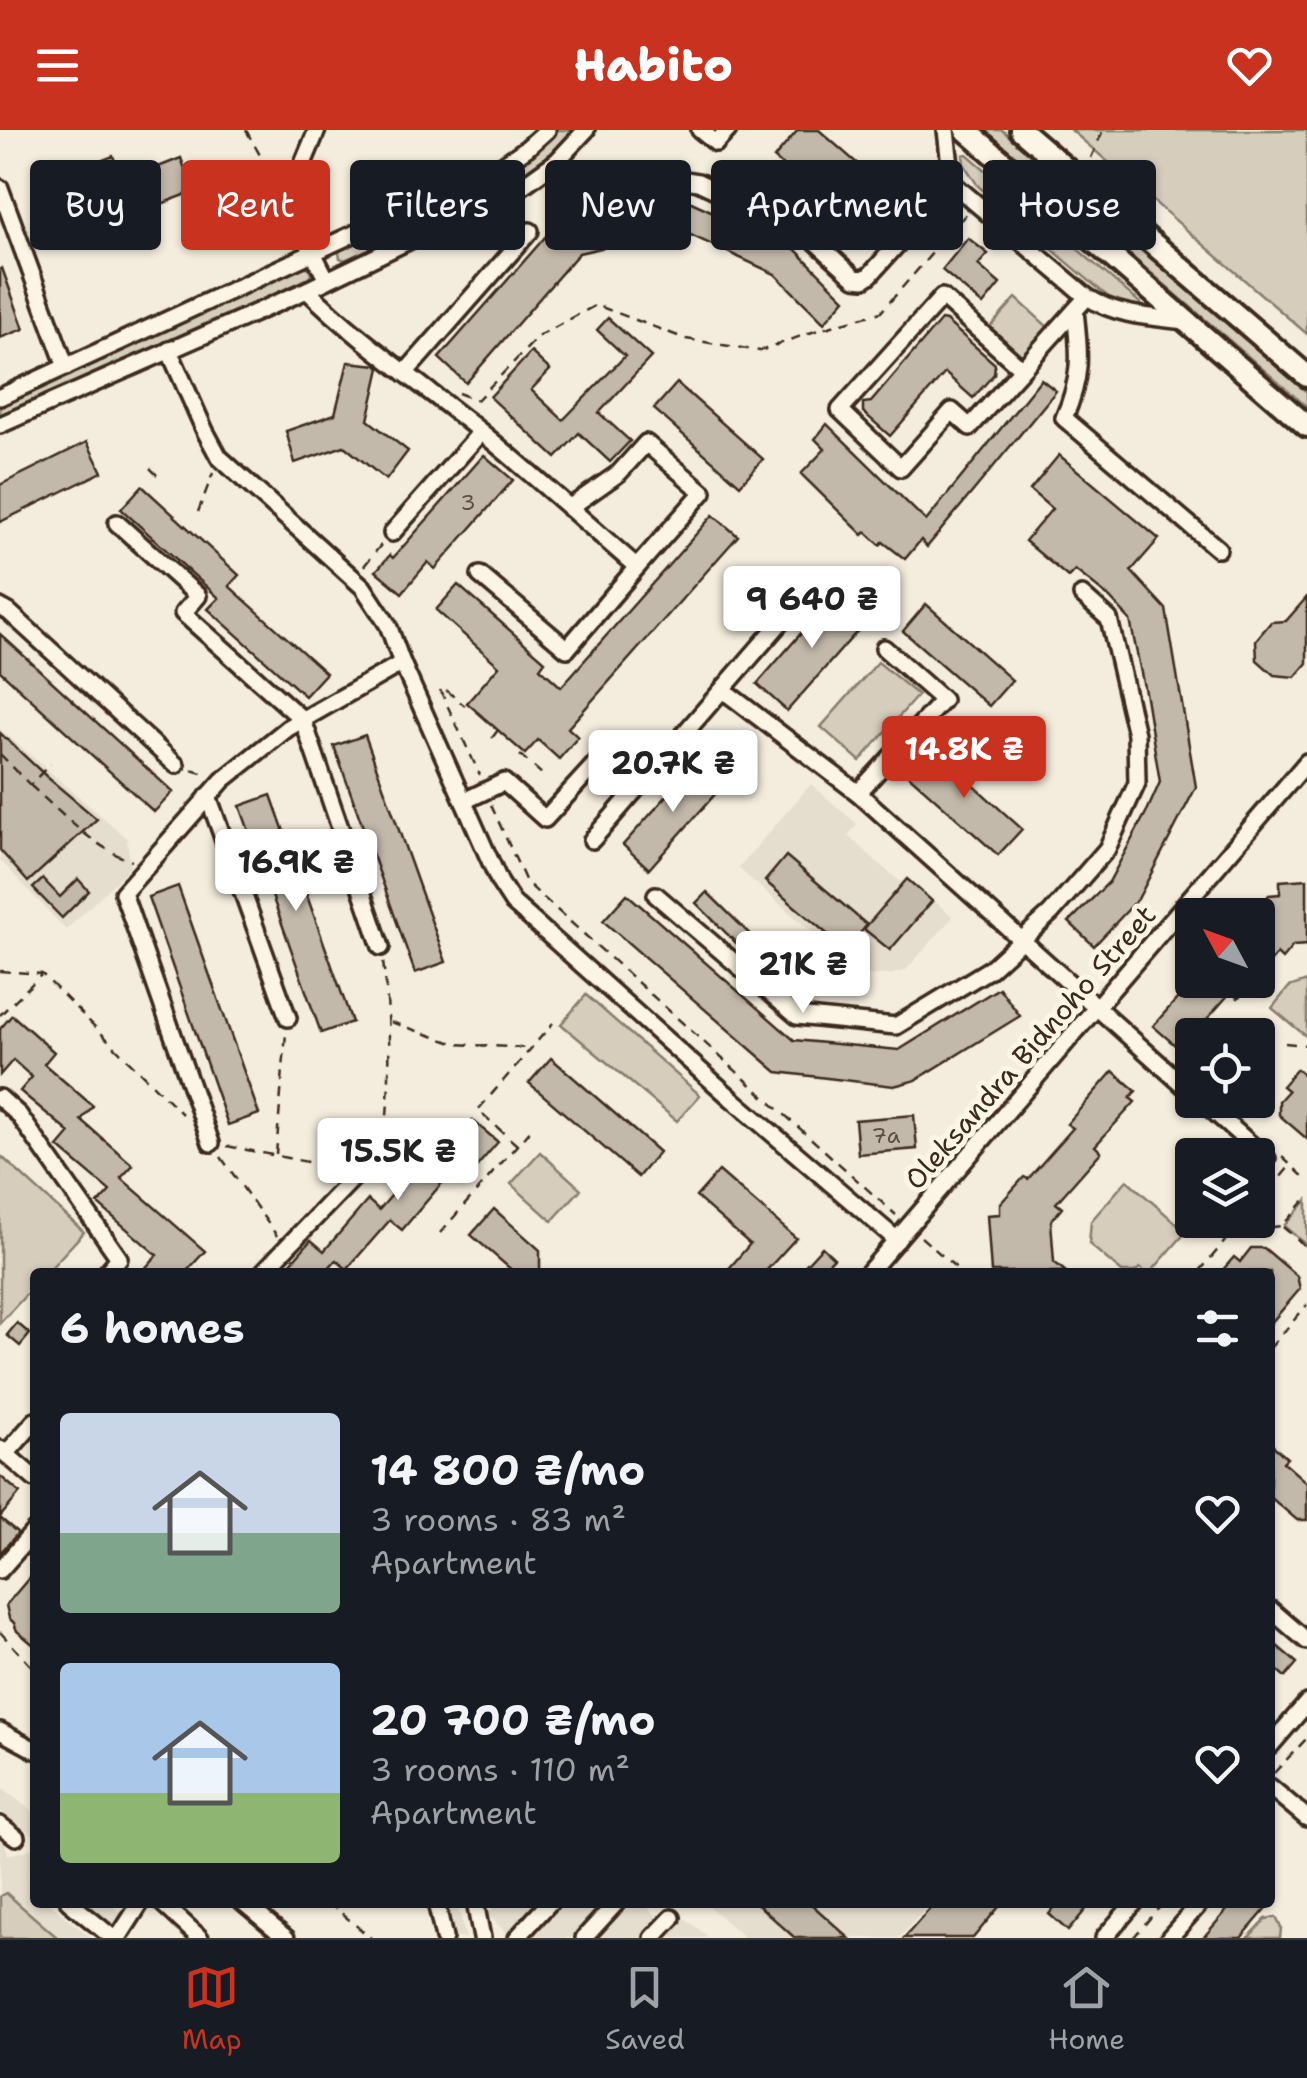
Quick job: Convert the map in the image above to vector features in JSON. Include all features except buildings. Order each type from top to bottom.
[{"type":"main road","points":[[966,130],[1307,426]]},
{"type":"main road","points":[[1022,130],[1307,376]]},
{"type":"street","points":[[304,160],[317,130]]},
{"type":"street","points":[[0,397],[501,166],[547,130]]},
{"type":"street","points":[[0,425],[306,290],[522,186],[557,161],[586,130]]},
{"type":"street","points":[[700,130],[716,143],[728,130]]},
{"type":"street","points":[[946,130],[949,160]]},
{"type":"street","points":[[0,188],[66,367]]},
{"type":"street","points":[[963,192],[1103,307],[1126,314],[1186,321]]},
{"type":"street","points":[[405,373],[530,232]]},
{"type":"street","points":[[824,250],[855,278],[864,279],[892,250]]},
{"type":"street","points":[[314,251],[327,280]]},
{"type":"street","points":[[306,290],[362,340],[481,432],[638,568]]},
{"type":"street","points":[[1022,370],[942,297],[840,410],[902,468],[952,411],[970,427],[1022,370],[1087,297]]},
{"type":"street","points":[[1075,311],[1078,380],[1064,418],[1218,549]]},
{"type":"street","points":[[169,350],[219,457],[363,587],[388,625],[500,883],[513,903],[897,1240]]},
{"type":"street","points":[[392,533],[481,432]]},
{"type":"street","points":[[480,575],[567,649],[704,492],[646,443],[619,473],[569,508]]},
{"type":"street","points":[[116,523],[198,596],[183,613],[302,720],[382,947]]},
{"type":"street","points":[[592,840],[819,578]]},
{"type":"street","points":[[656,895],[796,1016],[896,1026],[990,969],[1051,913],[1106,848],[1137,783],[1136,734],[1109,619],[1082,595]]},
{"type":"street","points":[[0,607],[176,766]]},
{"type":"street","points":[[858,793],[943,700],[884,648]]},
{"type":"street","points":[[211,1143],[122,893],[222,780],[302,720],[402,663]]},
{"type":"street","points":[[722,690],[858,793],[1175,1078]]},
{"type":"street","points":[[464,801],[504,782],[545,819],[609,749]]},
{"type":"street","name":"Oleksandra Bidnoho Street","points":[[876,1268],[1307,762]]},
{"type":"street","points":[[208,796],[288,1018]]},
{"type":"street","points":[[0,1098],[19,1115],[119,1258],[110,1268]]},
{"type":"street","points":[[1221,1118],[1244,1138]]},
{"type":"street","points":[[267,1268],[359,1172],[408,1147]]},
{"type":"street","points":[[30,1426],[3,1452],[30,1475]]},
{"type":"street","points":[[0,1570],[30,1536]]},
{"type":"street","points":[[1275,1613],[1307,1641]]},
{"type":"street","points":[[1275,1740],[1307,1703]]},
{"type":"street","points":[[0,1731],[30,1747]]},
{"type":"street","points":[[1275,1791],[1307,1818]]},
{"type":"street","points":[[0,1825],[16,1836]]},
{"type":"street","points":[[77,1908],[116,1938],[136,1908]]},
{"type":"street","points":[[168,1908],[200,1938]]},
{"type":"street","points":[[250,1908],[286,1938]]},
{"type":"street","points":[[437,1908],[444,1938]]},
{"type":"street","points":[[478,1908],[482,1938]]},
{"type":"street","points":[[516,1938],[544,1908]]},
{"type":"street","points":[[584,1938],[612,1908]]},
{"type":"street","points":[[1104,1938],[1130,1908]]},
{"type":"street","points":[[1170,1938],[1196,1908]]},
{"type":"street","points":[[652,1938],[672,1918]]},
{"type":"path","points":[[246,130],[263,160]]},
{"type":"path","points":[[1091,158],[1103,130]]},
{"type":"path","points":[[459,393],[476,400],[539,336],[596,306],[686,339],[760,351],[881,312],[966,214]]},
{"type":"path","points":[[198,512],[219,457]]},
{"type":"path","points":[[150,468],[158,476]]},
{"type":"path","points":[[353,578],[392,533]]},
{"type":"path","points":[[465,706],[443,690],[526,882],[956,1268]]},
{"type":"path","points":[[492,738],[498,730]]},
{"type":"path","points":[[0,754],[72,823],[120,857],[147,866]]},
{"type":"path","points":[[520,755],[543,775]]},
{"type":"path","points":[[30,784],[50,764]]},
{"type":"path","points":[[176,766],[222,780]]},
{"type":"path","points":[[382,947],[391,1084],[383,1160]]},
{"type":"path","points":[[0,970],[42,974],[183,1115]]},
{"type":"path","points":[[0,1014],[42,974]]},
{"type":"path","points":[[276,1156],[288,1018]]},
{"type":"path","points":[[389,1022],[456,1044],[532,1048]]},
{"type":"path","points":[[516,1145],[478,1110],[553,1024]]},
{"type":"path","points":[[1285,1044],[1307,1045]]},
{"type":"path","points":[[440,1232],[533,1127]]},
{"type":"path","points":[[211,1143],[359,1172]]},
{"type":"path","points":[[211,1143],[287,1249]]},
{"type":"path","points":[[1275,1184],[1291,1165]]},
{"type":"path","points":[[1275,1227],[1282,1226],[1307,1198]]},
{"type":"path","points":[[1282,1226],[1307,1248]]},
{"type":"path","points":[[1202,1268],[1228,1238]]},
{"type":"path","points":[[1275,1342],[1307,1305]]},
{"type":"path","points":[[0,1632],[30,1665]]},
{"type":"path","points":[[1275,1773],[1307,1738]]},
{"type":"path","points":[[335,1908],[371,1938]]},
{"type":"path","points":[[1133,1938],[1159,1908]]},
{"type":"shaded area","points":[[557,130],[575,130],[525,173],[527,159]]},
{"type":"shaded area","points":[[985,130],[1002,130],[1037,160],[1020,160]]},
{"type":"shaded area","points":[[1071,130],[1307,130],[1307,334],[1156,203],[1156,160],[1106,160]]},
{"type":"shaded area","points":[[963,155],[983,168],[983,190],[964,164]]},
{"type":"shaded area","points":[[350,245],[350,250],[366,250],[345,260],[340,258],[341,249]]},
{"type":"shaded area","points":[[1053,250],[1079,250],[1143,307],[1130,309],[1114,302]]},
{"type":"shaded area","points":[[1124,250],[1142,250],[1307,392],[1307,407]]},
{"type":"shaded area","points":[[303,266],[310,268],[308,279],[0,418],[0,405]]},
{"type":"shaded area","points":[[1016,298],[1049,328],[1023,357],[990,327]]},
{"type":"shaded area","points":[[878,662],[918,695],[860,761],[821,727]]},
{"type":"shaded area","points":[[0,729],[127,838],[130,867],[66,930],[0,860]]},
{"type":"shaded area","points":[[811,784],[857,824],[848,836],[900,882],[907,877],[953,917],[906,970],[890,975],[862,975],[738,868]]},
{"type":"shaded area","points":[[1307,981],[1307,1037],[1272,1008],[1289,987]]},
{"type":"shaded area","points":[[586,995],[700,1095],[677,1121],[561,1024]]},
{"type":"shaded area","points":[[540,1152],[581,1189],[552,1221],[511,1184]]},
{"type":"shaded area","points":[[0,1159],[84,1232],[51,1268],[30,1268],[30,1290],[0,1323]]},
{"type":"shaded area","points":[[1127,1180],[1175,1222],[1175,1238],[1181,1238],[1154,1268],[1117,1268],[1089,1244],[1091,1221]]},
{"type":"shaded area","points":[[1307,1200],[1307,1246],[1284,1226]]},
{"type":"shaded area","points":[[0,1787],[30,1809],[30,1832],[0,1811]]},
{"type":"shaded area","points":[[0,1836],[8,1855],[30,1849],[30,1908],[55,1908],[91,1938],[58,1938],[6,1894],[0,1896]]},
{"type":"shaded area","points":[[6,1893],[58,1938],[0,1938],[0,1896]]},
{"type":"shaded area","points":[[84,1908],[115,1908],[125,1917],[112,1932]]},
{"type":"shaded area","points":[[440,1908],[458,1908],[466,1938],[448,1938]]},
{"type":"shaded area","points":[[492,1908],[535,1908],[509,1935],[487,1914]]},
{"type":"shaded area","points":[[558,1908],[602,1908],[574,1938],[529,1938]]},
{"type":"shaded area","points":[[627,1908],[648,1908],[660,1919],[642,1938],[599,1938]]},
{"type":"shaded area","points":[[711,1908],[926,1908],[899,1938],[745,1938]]},
{"type":"shaded area","points":[[1276,1917],[1280,1938],[1248,1938],[1266,1919]]},
{"type":"shaded area","points":[[685,1918],[707,1936],[666,1938]]}]
